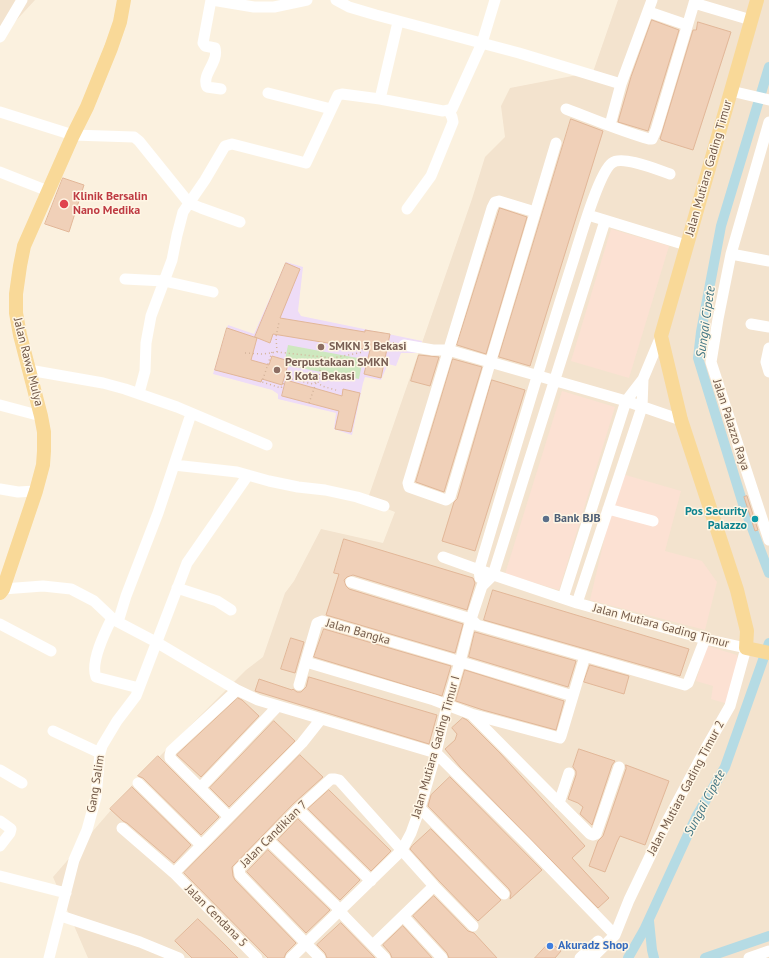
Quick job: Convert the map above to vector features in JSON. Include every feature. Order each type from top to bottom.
[{"type":"main road","name":"Jalan Rawa Mulya","points":[[1,591],[36,491],[43,465],[44,451],[42,416],[20,335],[16,313],[16,294],[24,246],[72,135],[87,107],[111,48],[120,22],[124,0]]},
{"type":"main road","name":"Jalan Mutiara Gading Timur","points":[[757,0],[661,336],[681,420],[737,590],[750,648],[769,653]]},
{"type":"street","points":[[0,37],[22,0]]},
{"type":"street","points":[[221,89],[207,87],[205,82],[205,78],[214,63],[216,51],[215,48],[205,46],[204,43],[212,0],[254,7],[274,7],[307,0]]},
{"type":"street","points":[[337,0],[350,7],[398,22],[482,43],[622,84]]},
{"type":"street","points":[[139,393],[145,371],[146,343],[150,321],[172,260],[182,218],[189,203],[205,180],[225,146],[232,144],[306,163],[336,96],[340,94],[380,99],[449,111],[453,107],[482,43],[494,0]]},
{"type":"street","points":[[610,125],[622,84],[649,12],[652,0]]},
{"type":"street","points":[[566,109],[634,135],[652,139],[694,2],[752,20]]},
{"type":"street","points":[[649,12],[687,25]]},
{"type":"street","points":[[380,99],[398,22]]},
{"type":"street","points":[[731,91],[768,100]]},
{"type":"street","points":[[268,93],[331,109]]},
{"type":"street","points":[[407,209],[432,176],[453,122],[449,111]]},
{"type":"street","points":[[0,112],[72,135],[134,137],[139,141],[189,203],[240,222]]},
{"type":"street","name":"Jalan Palazzo Raya","points":[[769,122],[731,254],[711,362],[765,512],[769,540]]},
{"type":"street","points":[[535,212],[499,201],[494,202],[408,483],[409,487],[446,500],[450,497],[556,143]]},
{"type":"street","points":[[482,586],[479,570],[536,376],[604,170],[612,162],[624,160],[670,174]]},
{"type":"street","points":[[0,172],[48,191]]},
{"type":"street","points":[[588,215],[686,245]]},
{"type":"street","points":[[493,575],[605,221]]},
{"type":"street","points":[[731,254],[769,261]]},
{"type":"street","points":[[124,279],[164,281],[213,292]]},
{"type":"street","points":[[751,324],[769,327]]},
{"type":"street","name":"Jalan Mutiara Gading Timur","points":[[563,598],[626,401],[643,379],[661,336]]},
{"type":"street","points":[[404,345],[433,350],[448,350],[626,401],[681,420]]},
{"type":"street","points":[[768,365],[769,348]]},
{"type":"street","points":[[29,370],[103,383],[139,393],[177,407],[190,414],[267,445]]},
{"type":"street","name":"Jalan Mutiara Gading Timur","points":[[577,603],[642,407],[643,379]]},
{"type":"street","points":[[0,405],[42,416]]},
{"type":"street","points":[[139,688],[96,677],[96,659],[101,642],[115,620],[126,596],[158,513],[190,414]]},
{"type":"street","points":[[174,465],[237,472],[298,487],[325,490],[357,497],[384,506]]},
{"type":"street","name":"Gang Salim","points":[[49,958],[74,860],[87,830],[96,797],[102,746],[116,721],[132,703],[139,688],[187,563],[248,475]]},
{"type":"street","points":[[0,489],[18,492],[36,491]]},
{"type":"street","points":[[608,509],[653,521]]},
{"type":"street","name":"Jalan Mutiara Gading Timur","points":[[443,557],[577,603],[705,639],[750,648]]},
{"type":"street","name":"Jalan Mutiara Gading Timur I","points":[[292,958],[402,850],[411,833],[436,753],[470,619],[482,586],[493,575]]},
{"type":"street","points":[[351,582],[470,619],[477,625],[685,685],[688,683],[705,639]]},
{"type":"street","points":[[1,591],[43,586],[71,589],[94,601],[115,620],[156,642],[237,690],[258,700],[277,707],[436,753],[614,930]]},
{"type":"street","points":[[177,588],[217,601],[231,610]]},
{"type":"street","name":"Jalan Bangka","points":[[299,685],[317,623],[322,621],[460,662]]},
{"type":"street","points":[[0,624],[51,651]]},
{"type":"street","name":"Jalan Mutiara Gading Timur 2","points":[[592,958],[614,930],[666,823],[730,706],[750,648]]},
{"type":"street","points":[[306,662],[447,705],[470,714],[560,738],[585,656]]},
{"type":"street","points":[[460,662],[573,696]]},
{"type":"street","points":[[229,817],[170,758],[170,755],[172,751],[237,690]]},
{"type":"street","points":[[200,788],[277,707]]},
{"type":"street","points":[[470,714],[590,834],[596,834],[619,767]]},
{"type":"street","points":[[174,873],[302,743],[321,719]]},
{"type":"street","points":[[52,731],[100,753]]},
{"type":"street","points":[[0,770],[22,783]]},
{"type":"street","points":[[559,803],[570,773]]},
{"type":"street","name":"Jalan Candikian 7","points":[[306,943],[238,872],[239,869],[298,809],[331,779],[339,780],[402,850]]},
{"type":"street","points":[[138,783],[201,845]]},
{"type":"street","points":[[420,808],[504,894]]},
{"type":"street","points":[[298,809],[371,881]]},
{"type":"street","points":[[0,822],[11,829],[10,833],[0,846]]},
{"type":"street","name":"Jalan Cendana 5","points":[[122,828],[174,873],[258,958]]},
{"type":"street","points":[[268,840],[335,905],[385,958]]},
{"type":"street","points":[[402,850],[473,926]]},
{"type":"street","points":[[0,876],[66,893]]},
{"type":"street","points":[[372,945],[434,886]]},
{"type":"street","points":[[60,916],[140,942],[179,958]]},
{"type":"street","points":[[403,916],[442,958]]},
{"type":"street","name":"Jalan Mutiara Gading Timur 2","points":[[580,958],[614,930]]},
{"type":"street","points":[[306,943],[320,958]]},
{"type":"street","points":[[749,958],[769,951]]},
{"type":"path","points":[[277,352],[276,337],[279,322]]},
{"type":"path","points":[[245,353],[263,354],[277,352],[322,358],[337,358],[362,352],[364,346]]},
{"type":"path","points":[[354,355],[356,350]]},
{"type":"path","points":[[272,352],[262,382],[281,388],[287,378],[313,384],[317,382]]},
{"type":"path","points":[[310,403],[317,382],[322,358]]},
{"type":"path","points":[[317,382],[319,385],[339,391]]},
{"type":"shaded area","points":[[0,0],[35,0],[0,38]]},
{"type":"shaded area","points":[[618,0],[769,0],[769,958],[88,958],[53,877],[144,772],[246,670],[263,657],[285,593],[294,581],[321,529],[383,543],[395,512],[367,501],[472,199],[485,157],[505,137],[501,106],[510,88],[593,72]]},
{"type":"shaded area","points":[[611,229],[669,246],[629,378],[571,361]]},
{"type":"shaded area","name":"SMKN 3 Bekasi","points":[[286,262],[303,267],[298,311],[301,316],[422,341],[419,353],[401,353],[396,366],[388,364],[381,380],[365,377],[352,435],[334,429],[336,413],[278,399],[278,394],[272,390],[213,374],[228,325],[254,334]]},
{"type":"shaded area","points":[[562,391],[615,407],[559,590],[505,574]]},
{"type":"shaded area","points":[[622,474],[681,491],[665,551],[702,561],[717,582],[705,630],[590,600],[614,498]]},
{"type":"shaded area","points":[[707,646],[737,655],[738,660],[728,704],[711,699],[713,686],[696,681]]},
{"type":"green space","points":[[288,345],[363,359],[359,379],[284,365]]},
{"type":"building","points":[[652,20],[679,30],[648,131],[618,122],[631,77]]},
{"type":"building","points":[[698,22],[731,32],[693,150],[660,139],[693,30],[696,30]]},
{"type":"building","points":[[571,119],[603,131],[530,366],[499,357]]},
{"type":"building","name":"Klinik Bersalin Nano Medika","points":[[63,178],[84,185],[69,232],[45,224]]},
{"type":"building","points":[[500,208],[527,217],[486,354],[457,345]]},
{"type":"building","points":[[286,263],[300,269],[280,318],[365,332],[365,330],[390,334],[381,378],[364,374],[370,350],[273,334],[270,343],[255,337]]},
{"type":"building","points":[[227,328],[257,338],[251,360],[269,365],[272,356],[289,361],[282,385],[262,379],[261,382],[215,370]]},
{"type":"building","points":[[419,355],[439,357],[430,386],[411,381]]},
{"type":"building","points":[[453,359],[482,367],[444,492],[416,482]]},
{"type":"building","points":[[286,380],[342,396],[343,389],[360,393],[351,432],[335,429],[339,411],[282,396]]},
{"type":"building","points":[[492,380],[525,390],[475,551],[442,541],[454,502],[457,499]]},
{"type":"building","points":[[747,496],[758,530],[755,531],[744,497]]},
{"type":"building","points":[[344,539],[473,578],[475,583],[467,610],[353,575],[344,580],[349,589],[463,624],[455,653],[326,615],[339,574],[334,573]]},
{"type":"building","points":[[493,590],[689,649],[680,676],[484,620]]},
{"type":"building","points":[[324,629],[451,666],[442,696],[314,657]]},
{"type":"building","points":[[475,632],[576,661],[568,687],[469,657]]},
{"type":"building","points":[[291,638],[304,642],[295,673],[281,669]]},
{"type":"building","points":[[590,665],[629,676],[624,694],[584,682]]},
{"type":"building","points":[[465,670],[564,701],[556,730],[456,701]]},
{"type":"building","points":[[309,677],[437,715],[429,744],[255,691],[259,679],[301,692],[306,687]]},
{"type":"building","points":[[238,698],[259,716],[201,777],[177,755]]},
{"type":"building","points":[[463,718],[467,720],[500,753],[585,846],[572,858],[609,898],[598,908],[460,767],[445,749],[455,740],[457,734],[452,728]]},
{"type":"building","points":[[274,721],[295,741],[229,807],[210,788]]},
{"type":"building","points":[[579,749],[615,761],[612,765],[592,825],[580,814],[583,807],[568,799],[576,775],[576,771],[573,767]]},
{"type":"building","points":[[300,755],[323,777],[293,804],[232,867],[235,880],[296,943],[286,953],[284,958],[268,958],[184,873]]},
{"type":"building","points":[[158,756],[219,817],[201,835],[143,778],[138,776]]},
{"type":"building","points":[[626,765],[669,781],[645,845],[620,836],[605,872],[589,866],[598,841],[603,836],[626,769]]},
{"type":"building","points":[[450,777],[542,870],[510,899],[511,893],[509,889],[428,806],[431,795]]},
{"type":"building","points":[[132,787],[191,845],[174,863],[110,809]]},
{"type":"building","points":[[329,790],[391,851],[371,871],[308,809]]},
{"type":"building","points":[[298,819],[360,880],[340,900],[278,840]]},
{"type":"building","points":[[431,829],[501,900],[478,921],[410,849]]},
{"type":"building","points":[[268,850],[330,910],[306,933],[247,872]]},
{"type":"building","points":[[434,896],[468,931],[474,933],[497,958],[449,958],[447,953],[413,916]]},
{"type":"building","points":[[198,919],[238,958],[192,958],[175,941]]},
{"type":"building","points":[[341,923],[375,958],[327,958],[325,953],[317,945]]},
{"type":"building","points":[[403,926],[432,958],[392,958],[390,953],[383,945]]},
{"type":"building","name":"Akuradz Shop","points":[[550,942],[561,951],[555,958],[535,958]]},
{"type":"waterway","name":"Sungai Cipete","points":[[769,67],[721,226],[701,332],[698,358],[743,504],[769,573]]},
{"type":"waterway","name":"Sungai Cipete","points":[[628,958],[644,930],[696,817],[725,767],[769,643]]},
{"type":"waterway","points":[[649,921],[654,958]]},
{"type":"waterway","points":[[705,958],[769,936]]},
{"type":"place","name":"Klinik Bersalin Nano Medika","points":[[64,204]]},
{"type":"place","name":"SMKN 3 Bekasi","points":[[321,347]]},
{"type":"place","name":"Perpustakaan SMKN 3 Kota Bekasi","points":[[277,370]]},
{"type":"place","name":"Bank BJB","points":[[546,519]]},
{"type":"place","name":"Pos Security Palazzo","points":[[755,519]]},
{"type":"place","name":"Akuradz Shop","points":[[550,946]]}]
